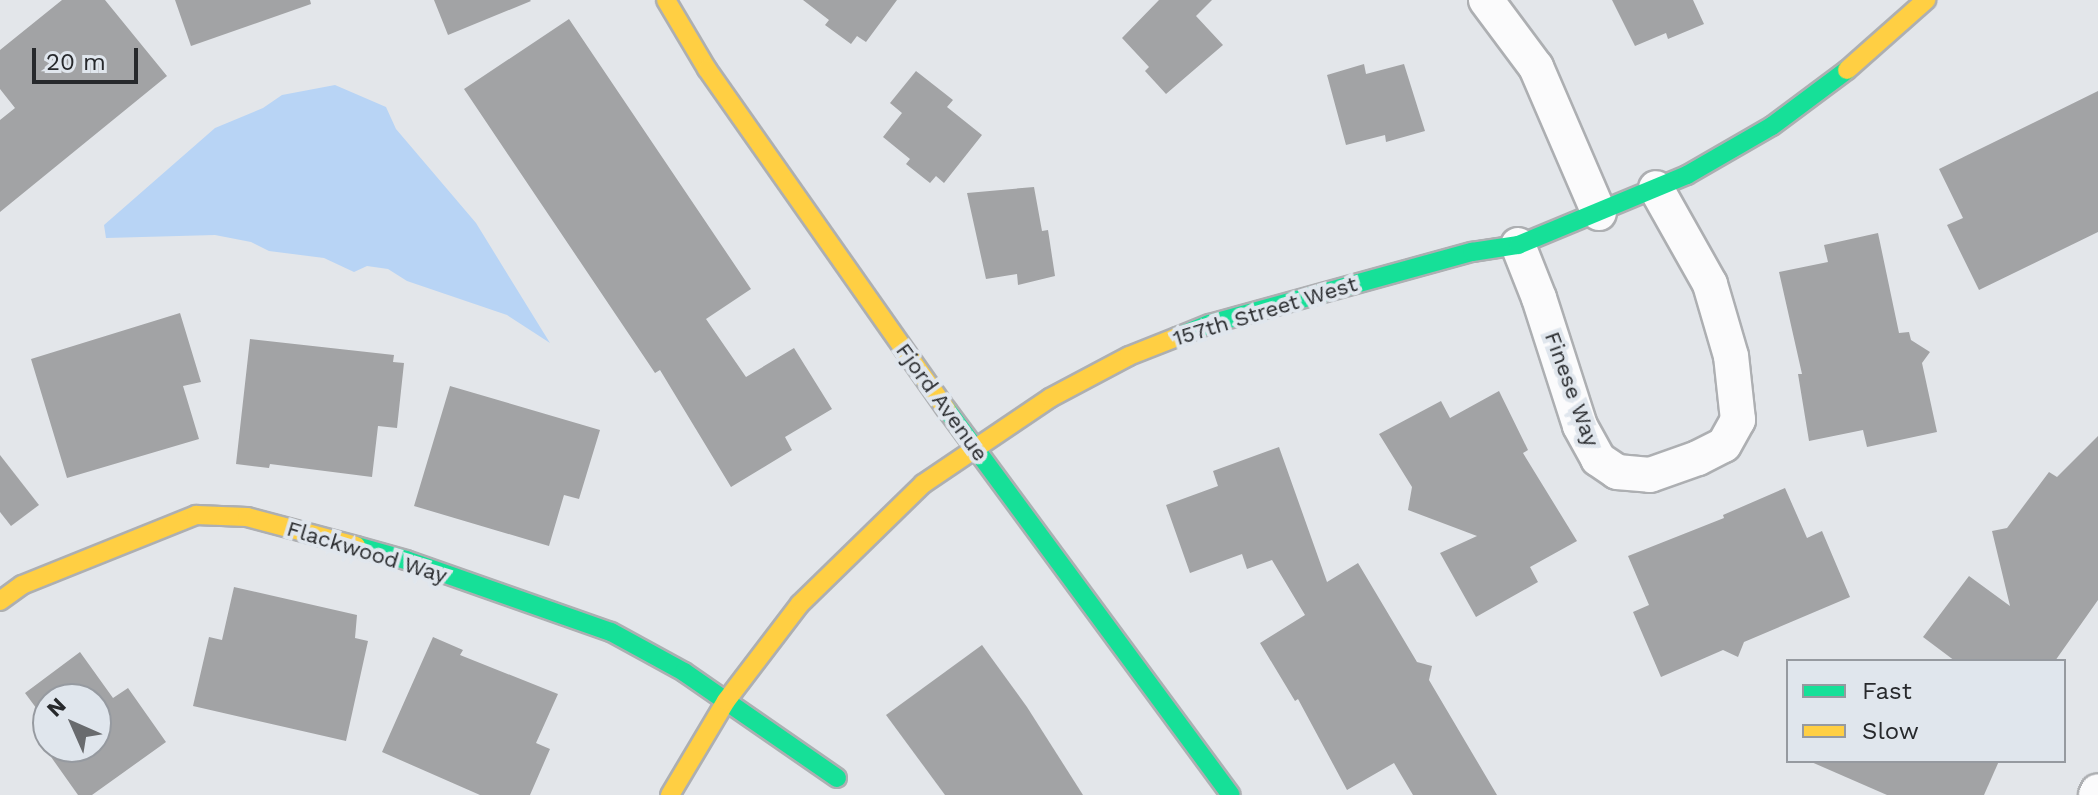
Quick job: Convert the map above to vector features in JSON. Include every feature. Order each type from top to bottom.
[{"type":"street","name":"Fjord Avenue","points":[[666,0],[707,69],[976,446],[1231,795]]},
{"type":"street","points":[[1486,0],[1536,67],[1599,213]]},
{"type":"street","name":"157th Street West","points":[[670,795],[726,701],[800,604],[898,506],[976,446],[1050,398],[1129,356],[1210,324],[1472,252],[1518,245],[1687,175],[1772,126],[1843,74],[1926,0]]},
{"type":"street","name":"Finese Way","points":[[1518,245],[1539,298],[1580,426],[1598,459],[1617,472],[1650,475],[1698,458],[1724,445],[1738,420],[1731,356],[1710,284],[1656,188]]},
{"type":"street","name":"Flackwood Way","points":[[0,601],[22,585],[196,515],[247,517],[406,560],[611,632],[684,672],[837,778]]},
{"type":"water","points":[[335,85],[386,107],[396,129],[476,223],[550,343],[507,315],[407,281],[388,269],[367,266],[354,272],[324,258],[269,251],[251,242],[215,235],[106,238],[104,225],[215,128],[263,108],[282,95]]},
{"type":"building","points":[[62,0],[105,0],[167,76],[0,212],[0,120],[15,108],[0,89],[0,50]]},
{"type":"building","points":[[175,0],[310,0],[311,4],[191,46]]},
{"type":"building","points":[[434,0],[530,0],[531,1],[448,35]]},
{"type":"building","points":[[803,0],[897,0],[866,42],[857,36],[851,44],[825,25],[829,20]]},
{"type":"building","points":[[1159,0],[1212,0],[1196,16],[1223,45],[1166,94],[1145,71],[1149,67],[1122,38]]},
{"type":"building","points":[[1612,0],[1693,0],[1704,24],[1668,39],[1666,33],[1635,46]]},
{"type":"building","points":[[569,19],[751,289],[706,319],[746,377],[794,348],[832,409],[785,437],[792,450],[731,487],[660,370],[655,373],[464,89]]},
{"type":"building","points":[[1364,64],[1366,74],[1404,64],[1425,131],[1386,142],[1385,135],[1346,145],[1327,75]]},
{"type":"building","points":[[916,71],[953,100],[947,107],[982,135],[944,183],[936,176],[930,183],[906,164],[910,159],[883,137],[902,113],[890,103]]},
{"type":"building","points":[[2098,91],[2098,232],[1979,290],[1947,225],[1963,218],[1939,169]]},
{"type":"building","points":[[1034,187],[1042,231],[1048,230],[1055,276],[1018,285],[1017,274],[986,279],[967,193]]},
{"type":"building","points":[[1878,233],[1899,333],[1909,332],[1911,340],[1930,352],[1922,363],[1937,432],[1867,447],[1863,430],[1809,441],[1798,374],[1802,374],[1779,272],[1828,262],[1824,245]]},
{"type":"building","points":[[180,313],[201,382],[183,386],[199,439],[67,478],[31,359]]},
{"type":"building","points":[[250,339],[394,355],[393,362],[404,363],[397,428],[378,426],[372,477],[270,464],[269,468],[236,464]]},
{"type":"building","points":[[450,386],[600,430],[579,499],[564,495],[549,546],[414,506]]},
{"type":"building","points":[[1499,391],[1528,450],[1523,453],[1577,541],[1530,567],[1538,582],[1476,617],[1440,553],[1477,536],[1408,510],[1412,487],[1379,434],[1441,401],[1450,418]]},
{"type":"building","points":[[2098,436],[2098,600],[2056,659],[1952,659],[1923,637],[1969,576],[2010,606],[1992,531],[2007,528],[2049,472],[2057,477]]},
{"type":"building","points":[[1279,447],[1327,582],[1358,563],[1417,662],[1432,666],[1429,680],[1497,795],[1413,795],[1394,763],[1347,790],[1298,699],[1295,701],[1260,643],[1305,615],[1272,560],[1247,569],[1242,554],[1190,573],[1166,505],[1218,486],[1213,471]]},
{"type":"building","points":[[0,455],[39,505],[11,526],[0,512]]},
{"type":"building","points":[[1785,488],[1807,538],[1822,531],[1850,597],[1744,642],[1738,657],[1723,650],[1661,677],[1633,612],[1649,605],[1628,556],[1724,518],[1723,515]]},
{"type":"building","points":[[234,587],[357,615],[355,638],[368,641],[346,741],[193,706],[209,637],[222,640]]},
{"type":"building","points":[[433,637],[463,650],[460,655],[558,694],[536,743],[550,749],[530,795],[480,795],[382,752]]},
{"type":"building","points":[[982,645],[1027,707],[1083,795],[945,795],[886,715]]},
{"type":"building","points":[[80,652],[102,683],[38,683]]},
{"type":"building","points":[[32,688],[32,702],[25,693]]},
{"type":"building","points":[[128,688],[166,742],[92,795],[78,795],[55,763],[112,763],[112,697]]},
{"type":"building","points":[[1814,763],[1998,763],[1984,795],[1887,795]]},
{"type":"traffic: fast","points":[[1177,337],[1210,324],[1472,252],[1518,245],[1687,175],[1772,126],[1847,70]]},
{"type":"traffic: fast","points":[[947,410],[1231,795]]},
{"type":"traffic: fast","points":[[356,546],[406,560],[611,632],[684,672],[837,778]]},
{"type":"traffic: slow","points":[[666,0],[707,69],[947,410]]},
{"type":"traffic: slow","points":[[1847,70],[1926,0]]},
{"type":"traffic: slow","points":[[670,795],[726,701],[800,604],[923,484],[1050,398],[1129,356],[1177,337]]},
{"type":"traffic: slow","points":[[0,601],[22,585],[196,515],[247,517],[356,546]]}]
